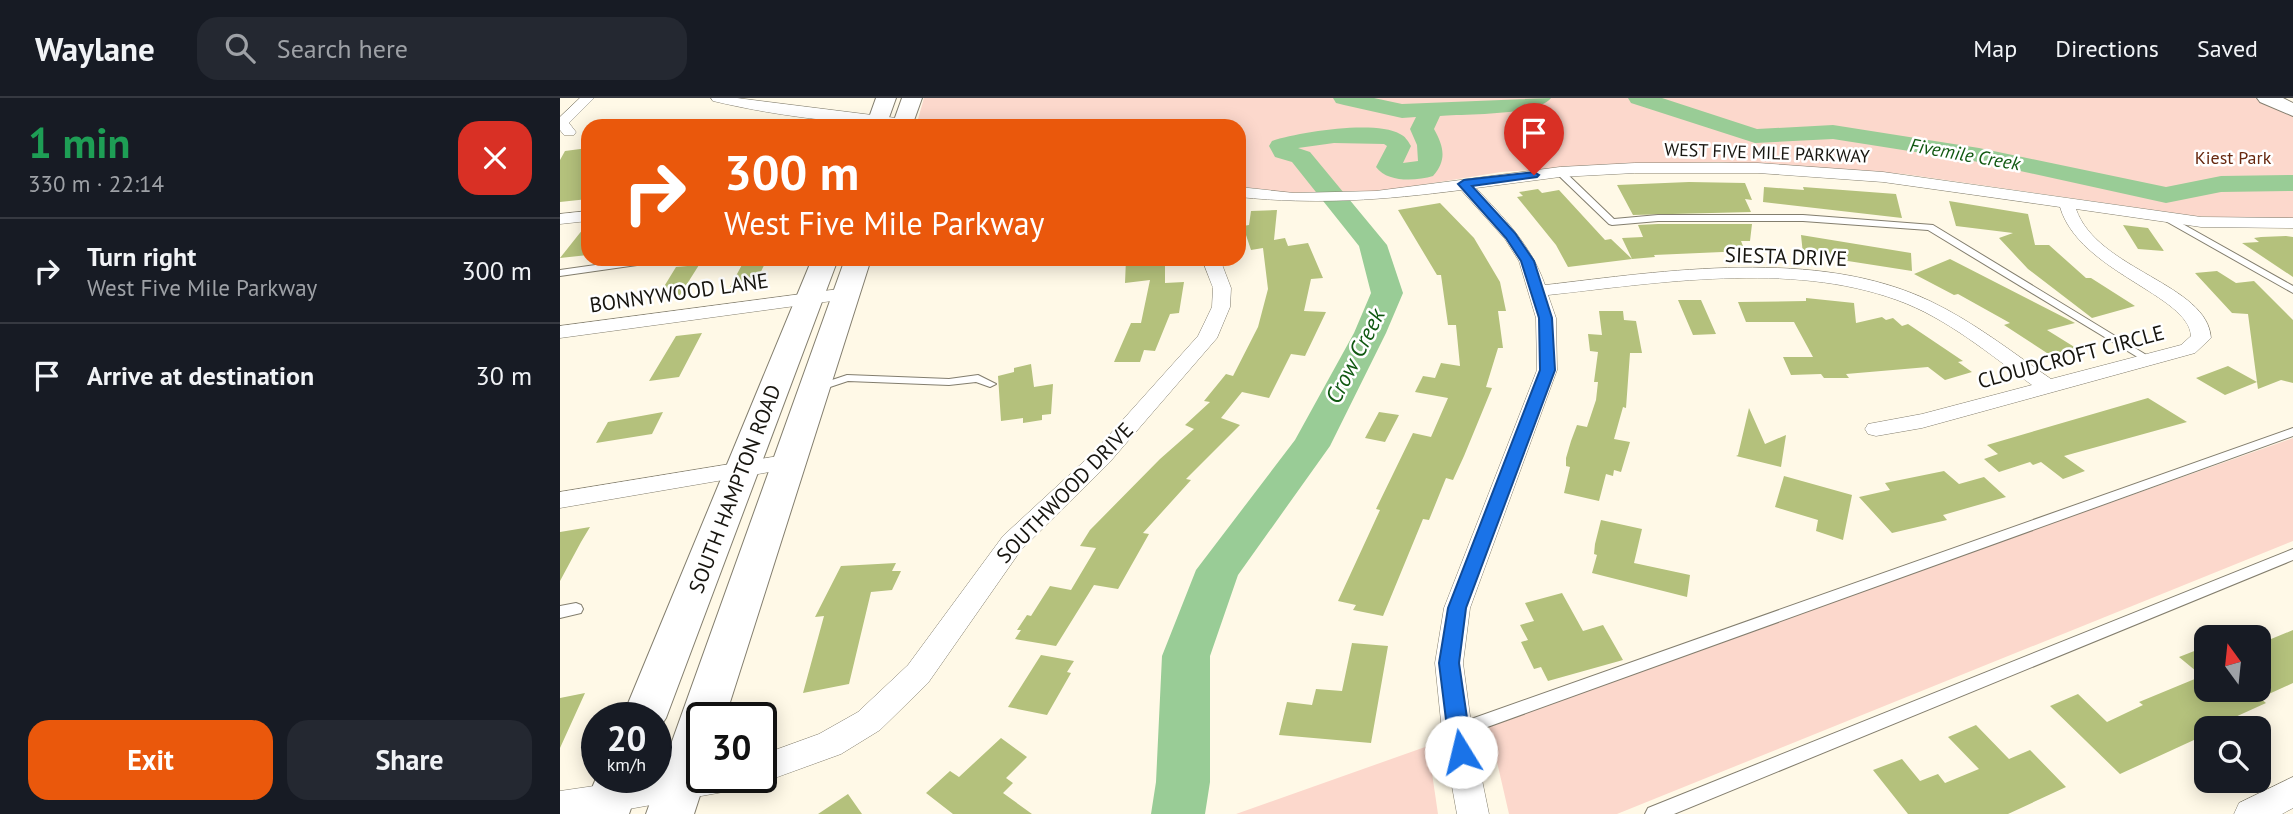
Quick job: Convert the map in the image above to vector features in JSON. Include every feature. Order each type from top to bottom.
[{"type":"main road","points":[[878,119],[886,98]]},
{"type":"main road","points":[[905,119],[912,98]]},
{"type":"main road","points":[[2267,98],[2293,110]]},
{"type":"main road","name":"SOUTH HAMPTON ROAD","points":[[650,702],[822,266]]},
{"type":"main road","name":"SOUTH HAMPTON ROAD","points":[[709,702],[856,266]]},
{"type":"main road","points":[[771,396],[814,390]]},
{"type":"main road","name":"SOUTH HAMPTON ROAD","points":[[675,800],[686,769]]},
{"type":"street","points":[[569,132],[562,123],[587,98]]},
{"type":"street","points":[[718,98],[849,119]]},
{"type":"street","name":"WEST FIVE MILE PARKWAY","points":[[1246,193],[1294,198],[1376,197],[1560,172],[1695,167],[1817,171],[1883,177],[2066,201],[2165,218],[2224,223],[2293,223]]},
{"type":"street","points":[[1464,184],[1511,236],[1528,261],[1546,318],[1547,370],[1457,608],[1449,663],[1457,732],[1473,814]]},
{"type":"street","name":"CLOUDCROFT CIRCLE","points":[[1876,429],[1922,421],[2188,349],[2201,338],[2201,326],[2193,315],[2129,275],[2076,229],[2066,201]]},
{"type":"street","points":[[560,219],[581,217]]},
{"type":"street","name":"SOUTHWOOD DRIVE","points":[[777,765],[830,744],[869,721],[918,674],[1012,543],[1101,458],[1207,338],[1221,307],[1222,288],[1214,266]]},
{"type":"street","name":"SIESTA DRIVE","points":[[1538,291],[1648,278],[1755,275],[1807,276],[1858,283],[1903,296],[1944,315],[2047,386]]},
{"type":"street","name":"BONNYWOOD LANE","points":[[560,332],[846,294]]},
{"type":"street","points":[[560,500],[791,462]]},
{"type":"street","points":[[560,806],[612,796],[675,800],[691,793]]},
{"type":"lane","points":[[1560,172],[1612,222],[1658,218],[1803,218],[1930,227],[2148,359]]},
{"type":"lane","points":[[2165,218],[2293,290]]},
{"type":"lane","points":[[560,273],[608,266]]},
{"type":"lane","points":[[814,390],[841,378],[948,382],[978,378],[990,384]]},
{"type":"lane","points":[[1457,732],[2293,432]]},
{"type":"lane","points":[[1654,814],[2293,554]]},
{"type":"lane","points":[[560,611],[576,609]]},
{"type":"green space","name":"Kiest Park","points":[[924,98],[2255,98],[2293,116],[2293,221],[2195,216],[1904,174],[1719,162],[1501,172],[1384,191],[1281,193],[1246,187],[1246,119],[918,119]]},
{"type":"green space","points":[[2293,438],[2293,541],[1617,814],[1509,814],[1488,723]]},
{"type":"green space","points":[[1428,746],[1438,814],[1236,814]]},
{"type":"building","points":[[581,149],[581,200],[560,202],[560,160],[565,151]]},
{"type":"building","points":[[1745,183],[1752,200],[1745,199],[1751,212],[1633,215],[1617,185]]},
{"type":"building","points":[[1764,187],[1896,194],[1902,218],[1763,202]]},
{"type":"building","points":[[1538,189],[1542,193],[1559,190],[1605,240],[1611,239],[1632,259],[1568,267],[1556,245],[1517,197],[1523,196],[1519,192]]},
{"type":"building","points":[[1949,201],[2028,214],[2035,245],[2049,245],[2086,278],[2091,278],[2135,306],[2092,318],[2028,269],[1999,238],[2013,233],[1956,226]]},
{"type":"building","points":[[1440,203],[1474,238],[1500,282],[1506,311],[1498,311],[1503,348],[1498,348],[1486,387],[1492,388],[1464,456],[1453,480],[1446,478],[1429,520],[1423,519],[1383,616],[1353,610],[1356,605],[1338,601],[1380,510],[1376,509],[1413,433],[1431,437],[1448,398],[1415,392],[1423,376],[1435,378],[1441,363],[1460,366],[1456,325],[1448,325],[1441,275],[1437,275],[1398,210]]},
{"type":"building","points":[[1277,210],[1274,240],[1285,238],[1288,246],[1308,243],[1323,278],[1311,279],[1304,311],[1326,312],[1305,356],[1291,354],[1269,398],[1242,392],[1221,418],[1240,425],[1186,479],[1191,480],[1143,533],[1149,534],[1118,589],[1094,585],[1056,646],[1015,639],[1021,630],[1017,630],[1027,615],[1031,616],[1050,586],[1071,590],[1096,548],[1080,546],[1090,530],[1160,459],[1194,429],[1185,425],[1210,402],[1204,401],[1226,374],[1233,376],[1258,327],[1268,289],[1263,248],[1251,250],[1246,235],[1251,211]]},
{"type":"building","points":[[1752,224],[1750,241],[1741,241],[1745,251],[1654,255],[1655,257],[1632,259],[1622,238],[1643,237],[1638,225]]},
{"type":"building","points":[[2123,225],[2148,228],[2164,251],[2138,249]]},
{"type":"building","points":[[581,232],[581,256],[560,258]]},
{"type":"building","points":[[1801,235],[1911,253],[1912,271],[1803,254]]},
{"type":"building","points":[[2293,237],[2293,277],[2242,243],[2259,242],[2254,238]]},
{"type":"building","points":[[1950,259],[2075,323],[2047,330],[2076,348],[2050,355],[2004,325],[2010,323],[1958,294],[1954,295],[1914,274]]},
{"type":"building","points":[[698,266],[680,295],[657,298],[676,267]]},
{"type":"building","points":[[741,266],[764,266],[755,284],[730,287]]},
{"type":"building","points":[[1126,266],[1165,266],[1165,283],[1184,282],[1179,313],[1170,314],[1155,351],[1144,350],[1140,362],[1114,362],[1131,323],[1141,323],[1150,280],[1125,283]]},
{"type":"building","points":[[2217,271],[2236,283],[2254,281],[2293,320],[2293,383],[2281,380],[2258,389],[2248,314],[2232,313],[2195,273]]},
{"type":"building","points":[[1806,298],[1854,303],[1856,323],[1882,317],[1886,320],[1893,318],[1902,326],[1908,324],[1963,361],[1958,362],[1972,372],[1945,380],[1928,367],[1846,374],[1849,378],[1824,378],[1821,374],[1791,375],[1783,357],[1813,357],[1794,322],[1746,322],[1738,302],[1806,301]]},
{"type":"building","points":[[1678,300],[1701,300],[1716,334],[1693,335]]},
{"type":"building","points":[[1599,311],[1623,311],[1624,320],[1636,321],[1642,353],[1630,353],[1626,408],[1623,407],[1614,439],[1630,442],[1621,472],[1614,470],[1613,476],[1606,474],[1599,501],[1564,493],[1570,467],[1566,466],[1566,458],[1571,441],[1577,425],[1587,427],[1596,400],[1598,382],[1594,382],[1598,352],[1590,351],[1588,334],[1602,335]]},
{"type":"building","points":[[702,333],[679,377],[649,381],[676,336]]},
{"type":"building","points":[[1031,364],[1034,387],[1053,384],[1051,414],[1042,415],[1042,420],[1023,423],[1023,418],[1001,421],[998,376]]},
{"type":"building","points":[[2228,366],[2257,382],[2225,395],[2196,378]]},
{"type":"building","points":[[2148,398],[2187,422],[2064,456],[2085,471],[2063,479],[2041,462],[2033,465],[2030,462],[1999,472],[1984,459],[1998,454],[1987,445]]},
{"type":"building","points":[[1749,408],[1765,444],[1786,435],[1781,467],[1736,456]]},
{"type":"building","points":[[663,412],[652,434],[596,443],[608,422]]},
{"type":"building","points":[[1379,412],[1399,415],[1385,442],[1365,438]]},
{"type":"building","points":[[1944,471],[1959,484],[1984,477],[2006,497],[1943,515],[1947,520],[1892,533],[1859,497],[1890,490],[1885,483]]},
{"type":"building","points":[[1784,476],[1852,495],[1843,540],[1816,531],[1818,520],[1775,507]]},
{"type":"building","points":[[1601,520],[1642,529],[1634,563],[1690,575],[1687,597],[1592,573]]},
{"type":"building","points":[[590,527],[581,542],[560,581],[560,532]]},
{"type":"building","points":[[896,563],[892,571],[901,571],[892,590],[871,592],[849,684],[803,693],[824,616],[815,617],[841,566]]},
{"type":"building","points":[[1562,593],[1583,631],[1603,625],[1623,660],[1548,681],[1541,667],[1534,669],[1521,642],[1528,640],[1520,625],[1534,621],[1525,603]]},
{"type":"building","points":[[2293,630],[2293,683],[2272,693],[2272,639]]},
{"type":"building","points":[[1352,643],[1388,646],[1371,743],[1279,735],[1287,702],[1312,705],[1316,689],[1342,691]]},
{"type":"building","points":[[2194,651],[2194,669],[2179,657]]},
{"type":"building","points":[[1041,655],[1074,661],[1067,672],[1071,673],[1047,715],[1008,707]]},
{"type":"building","points":[[2194,679],[2194,702],[2266,703],[2237,716],[2194,716],[2194,740],[2120,774],[2050,706],[2078,694],[2107,722],[2143,705],[2139,702]]},
{"type":"building","points":[[585,693],[560,748],[560,698]]},
{"type":"building","points":[[1976,725],[2009,759],[2030,750],[2066,787],[2008,814],[1908,814],[1873,770],[1902,759],[1920,781],[1938,774],[1945,783],[1979,769],[1948,737]]},
{"type":"building","points":[[1001,738],[1027,757],[1006,778],[1013,783],[1003,793],[1032,814],[953,814],[926,793],[950,771],[959,777]]},
{"type":"building","points":[[848,794],[862,814],[818,814]]},
{"type":"waterway","name":"Fivemile Creek","points":[[1344,98],[1402,111],[1432,109]]},
{"type":"waterway","name":"Fivemile Creek","points":[[1432,109],[1520,104],[1540,98]]},
{"type":"waterway","name":"Fivemile Creek","points":[[1639,98],[1755,136],[1833,132],[1979,155],[2166,195],[2221,184],[2293,183]]},
{"type":"waterway","name":"Crow Creek","points":[[1178,814],[1183,782],[1186,656],[1218,570],[1311,446],[1370,333],[1387,293],[1373,245],[1301,157],[1284,152],[1281,146],[1320,137],[1388,137],[1395,140],[1399,146],[1389,167],[1395,171],[1424,171],[1431,161],[1431,156],[1422,129],[1432,109]]},
{"type":"route","points":[[1461,752],[1449,663],[1457,608],[1547,370],[1546,318],[1528,261],[1511,236],[1464,184],[1534,175]]}]
